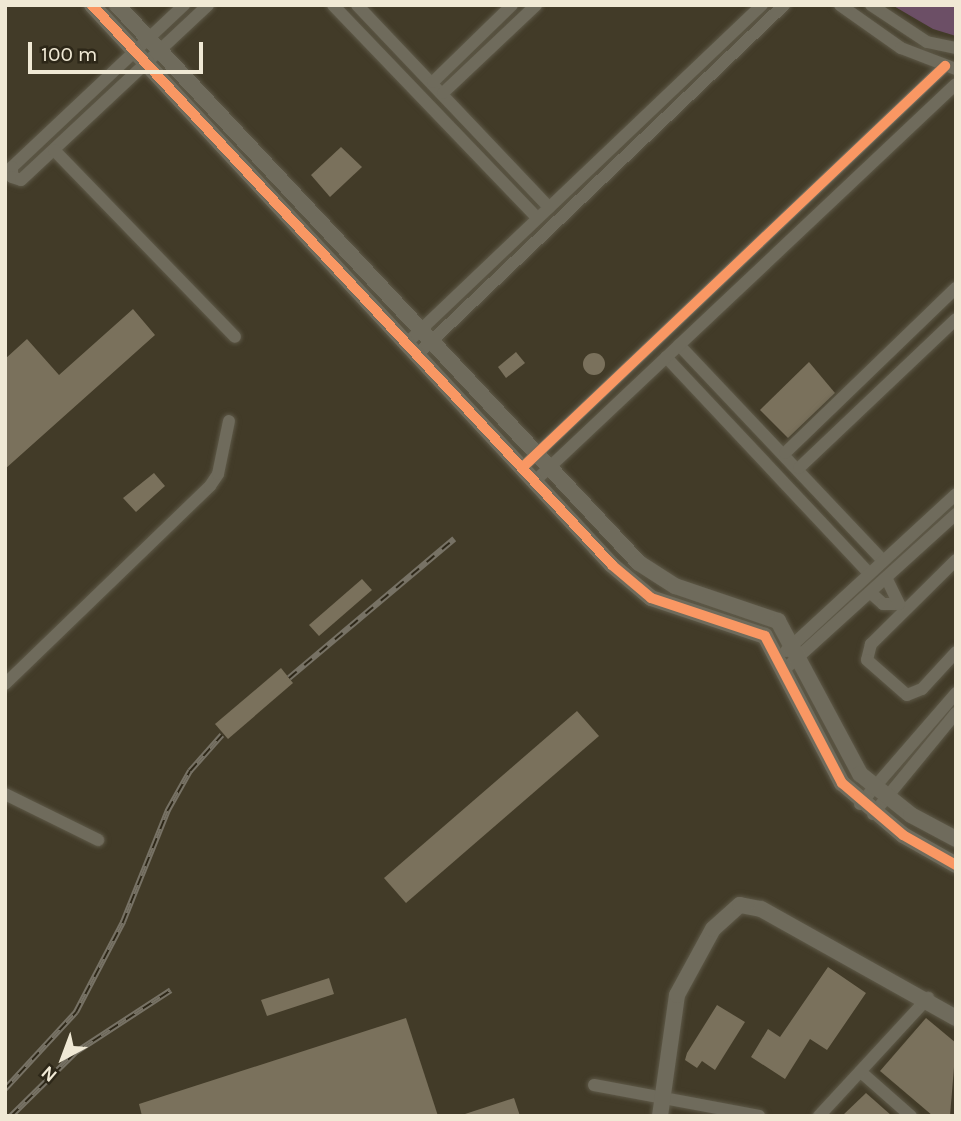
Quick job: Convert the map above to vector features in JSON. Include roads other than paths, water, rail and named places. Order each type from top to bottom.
[{"type":"street","points":[[92,5],[536,480],[651,598],[765,636],[783,663],[808,729],[867,809],[956,865]]},
{"type":"street","points":[[117,5],[425,335],[660,580],[769,616],[799,650],[824,714],[850,760],[880,791],[956,839]]},
{"type":"street","points":[[154,45],[184,5]]},
{"type":"street","points":[[141,57],[54,150],[21,180],[9,171],[42,139],[154,45],[208,5]]},
{"type":"street","points":[[333,5],[537,218]]},
{"type":"street","points":[[357,5],[549,207]]},
{"type":"street","points":[[411,85],[428,77],[512,5]]},
{"type":"street","points":[[443,93],[536,5]]},
{"type":"street","points":[[413,348],[537,218],[762,5]]},
{"type":"street","points":[[425,335],[784,5]]},
{"type":"street","points":[[524,466],[951,68],[901,48],[840,5]]},
{"type":"street","points":[[870,5],[927,41],[956,48]]},
{"type":"street","points":[[536,480],[956,84]]},
{"type":"street","points":[[42,139],[235,337]]},
{"type":"street","points":[[785,453],[956,288]]},
{"type":"street","points":[[799,468],[956,319]]},
{"type":"street","points":[[679,345],[785,453],[883,561]]},
{"type":"street","points":[[666,357],[869,573]]},
{"type":"street","points":[[5,684],[210,486],[218,474],[229,421]]},
{"type":"street","points":[[799,650],[869,573],[956,494]]},
{"type":"street","points":[[783,663],[872,594],[956,514]]},
{"type":"street","points":[[956,560],[902,606],[871,644],[867,665],[913,694],[956,652]]},
{"type":"street","points":[[887,579],[902,606]]},
{"type":"street","points":[[872,594],[883,604],[902,606]]},
{"type":"street","points":[[867,809],[956,693]]},
{"type":"street","points":[[880,791],[956,713]]},
{"type":"street","points":[[5,794],[98,840]]},
{"type":"street","points":[[660,1116],[677,995],[713,929],[740,905],[761,909],[928,998],[956,1018]]},
{"type":"street","points":[[819,1116],[862,1073],[928,998]]},
{"type":"street","points":[[862,1073],[912,1116]]},
{"type":"street","points":[[594,1085],[662,1094],[758,1116]]},
{"type":"railway","points":[[289,678],[454,539]]},
{"type":"railway","points":[[5,1089],[76,1012],[123,922],[168,810],[190,771],[222,735]]},
{"type":"railway","points":[[11,1116],[76,1052],[171,990]]}]
